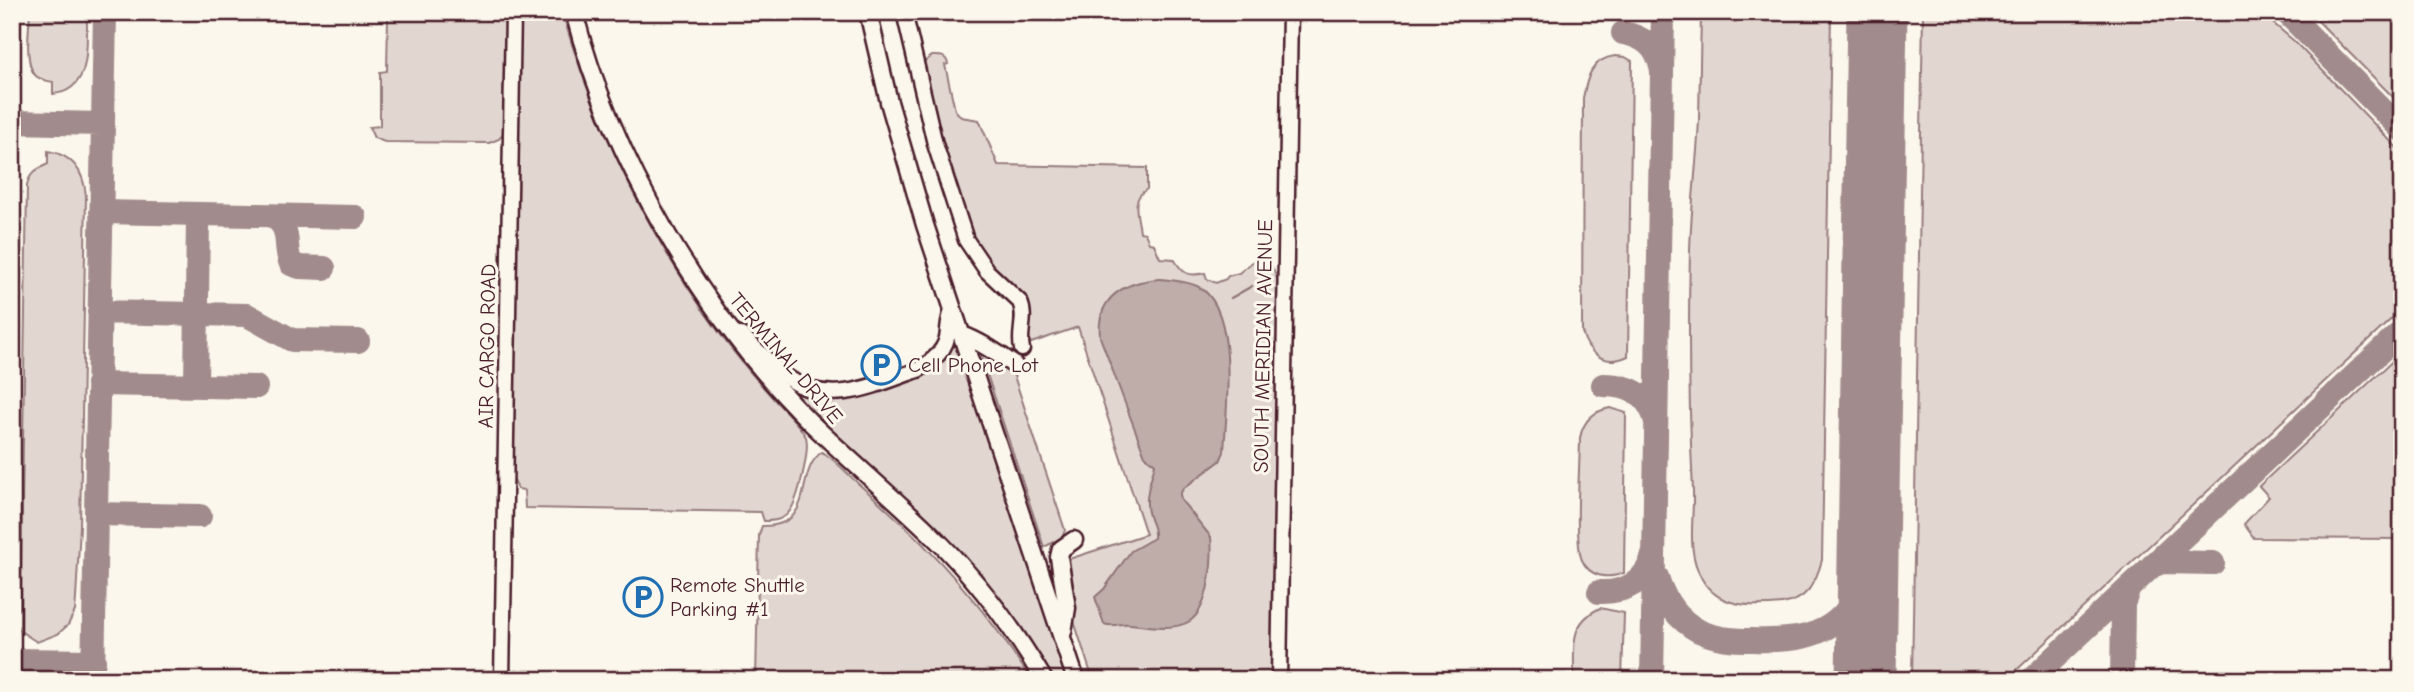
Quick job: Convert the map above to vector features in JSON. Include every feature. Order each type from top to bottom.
[{"type":"main road","name":"TERMINAL DRIVE","points":[[574,12],[591,66],[630,163],[665,232],[722,318],[808,420],[953,558],[1016,637],[1044,680]]},
{"type":"main road","points":[[868,12],[904,155],[1076,680]]},
{"type":"main road","points":[[962,335],[976,340],[1014,365]]},
{"type":"main road","points":[[1062,638],[1067,608],[1059,556],[1061,550],[1074,540]]},
{"type":"street","name":"AIR CARGO ROAD","points":[[502,680],[513,12]]},
{"type":"street","points":[[904,12],[935,144],[960,222],[975,255],[1020,302],[1023,310],[1022,349]]},
{"type":"street","name":"SOUTH MERIDIAN AVENUE","points":[[1279,680],[1290,12]]},
{"type":"street","points":[[722,318],[790,380],[826,393],[852,393],[919,370],[937,356],[946,341],[947,321],[953,309]]},
{"type":"shaded area","points":[[30,12],[87,12],[85,63],[82,74],[66,91],[53,94],[53,82],[36,76],[32,71],[28,46]]},
{"type":"shaded area","points":[[377,12],[509,12],[507,127],[499,139],[489,143],[385,142],[374,138],[369,127],[380,126],[380,72],[387,71],[388,18],[377,17]]},
{"type":"shaded area","points":[[520,12],[562,12],[590,96],[645,215],[690,291],[728,345],[806,437],[805,464],[787,515],[764,521],[761,512],[525,508],[524,490],[518,489],[513,478]]},
{"type":"shaded area","points":[[1701,12],[1831,12],[1822,560],[1817,576],[1804,595],[1782,604],[1737,604],[1717,596],[1702,579],[1692,547],[1689,281],[1699,119]]},
{"type":"shaded area","points":[[1923,12],[2260,12],[2294,41],[2402,153],[2402,309],[2006,680],[1912,680]]},
{"type":"shaded area","points":[[2309,12],[2402,12],[2402,106],[2314,17]]},
{"type":"shaded area","points":[[932,56],[946,59],[955,110],[961,117],[979,120],[998,165],[1147,168],[1147,189],[1138,198],[1137,214],[1140,232],[1145,233],[1149,243],[1154,244],[1160,258],[1174,259],[1186,273],[1205,273],[1207,279],[1216,283],[1239,273],[1256,259],[1269,261],[1278,280],[1279,290],[1272,680],[1093,680],[1074,621],[1063,561],[1146,534],[1078,327],[1026,347],[1023,297],[992,267],[972,239],[947,162],[923,63]]},
{"type":"shaded area","points":[[1615,56],[1632,61],[1628,356],[1612,360],[1593,352],[1582,332],[1583,98],[1595,65]]},
{"type":"shaded area","points":[[48,151],[64,156],[76,166],[83,180],[86,196],[80,526],[75,611],[68,625],[58,634],[37,642],[20,631],[27,186],[34,172],[48,164]]},
{"type":"shaded area","points":[[1159,279],[1192,284],[1211,297],[1220,315],[1225,337],[1228,388],[1224,452],[1220,461],[1180,494],[1181,500],[1211,537],[1209,582],[1197,614],[1184,624],[1161,627],[1108,625],[1104,624],[1095,597],[1104,589],[1131,551],[1154,538],[1147,503],[1155,464],[1145,456],[1100,337],[1100,323],[1103,311],[1115,294],[1134,284]]},
{"type":"shaded area","points":[[953,340],[956,340],[1071,680],[1050,680],[1030,647],[786,387],[789,384],[814,397],[827,399],[859,398],[927,374]]},
{"type":"shaded area","points":[[983,352],[1012,370],[1065,530],[1062,538],[1044,547],[981,356]]},
{"type":"shaded area","points":[[2402,352],[2402,539],[2254,538],[2244,524],[2269,497],[2259,486]]},
{"type":"shaded area","points":[[1604,409],[1626,413],[1624,573],[1600,576],[1585,566],[1580,551],[1580,438],[1586,422]]},
{"type":"shaded area","points":[[822,452],[910,531],[954,577],[975,601],[1031,680],[756,680],[759,535],[762,526],[779,524],[791,518],[798,508],[813,461]]},
{"type":"shaded area","points":[[1600,608],[1624,613],[1622,680],[1574,680],[1575,638],[1582,622]]},
{"type":"waterway","points":[[1231,298],[1252,286]]},
{"type":"taxiway","points":[[93,680],[105,12]]},
{"type":"taxiway","points":[[1652,680],[1663,12]]},
{"type":"taxiway","points":[[2286,12],[2402,130]]},
{"type":"taxiway","points":[[1623,33],[1648,44],[1661,67]]},
{"type":"taxiway","points":[[12,122],[102,124]]},
{"type":"taxiway","points":[[101,212],[355,217]]},
{"type":"taxiway","points":[[196,386],[198,215]]},
{"type":"taxiway","points":[[272,216],[283,226],[291,264],[324,268]]},
{"type":"taxiway","points":[[99,312],[247,315],[292,340],[358,341]]},
{"type":"taxiway","points":[[2031,680],[2402,331]]},
{"type":"taxiway","points":[[98,384],[256,387]]},
{"type":"taxiway","points":[[1603,385],[1622,387],[1637,393],[1649,404],[1656,422]]},
{"type":"taxiway","points":[[96,514],[200,516]]},
{"type":"taxiway","points":[[1657,577],[1678,615],[1705,634],[1745,640],[1803,637],[1837,621],[1852,601],[1863,571],[1868,528]]},
{"type":"taxiway","points":[[1599,592],[1618,590],[1634,584],[1645,572],[1653,555]]},
{"type":"taxiway","points":[[2152,566],[2162,562],[2213,563]]},
{"type":"taxiway","points":[[2122,680],[2123,604],[2129,588]]},
{"type":"taxiway","points":[[12,660],[94,661]]},
{"type":"runway","points":[[1866,680],[1877,12]]},
{"type":"place","name":"Cell Phone Lot","points":[[881,365]]},
{"type":"place","name":"Remote Shuttle Parking #1","points":[[643,597]]}]
